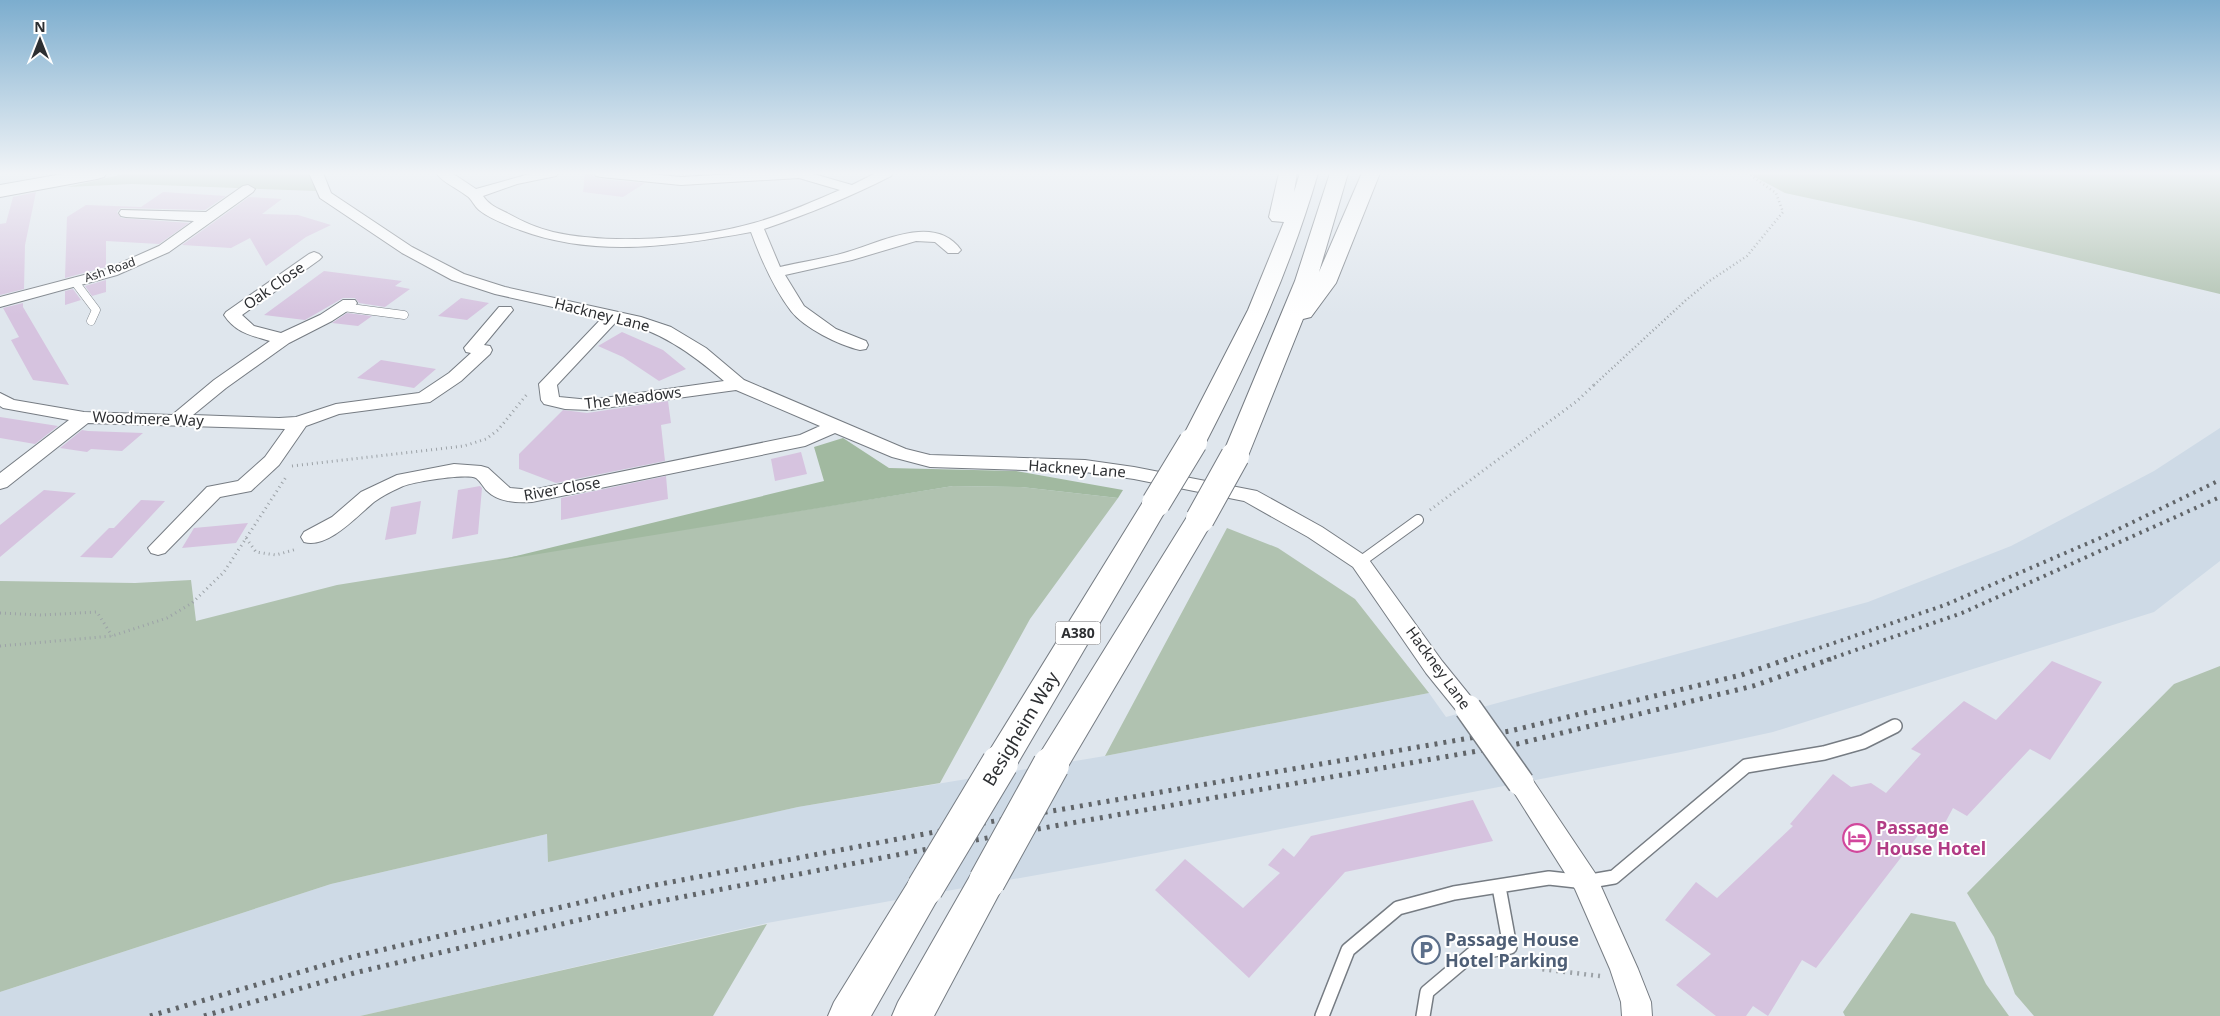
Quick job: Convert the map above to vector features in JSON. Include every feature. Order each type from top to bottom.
[{"type":"main road","name":"A380","points":[[1272,283],[1278,220]]},
{"type":"main road","name":"A380","points":[[1272,283],[1293,220]]},
{"type":"main road","name":"A380","points":[[912,1016],[1051,765],[1200,519],[1235,456],[1288,332],[1327,220]]},
{"type":"main road","name":"A380","points":[[1288,332],[1325,283],[1351,220]]},
{"type":"main road","name":"Besigheim Way","points":[[848,1016],[1193,442],[1272,283]]},
{"type":"street","name":"Ash Road","points":[[0,302],[112,272],[164,249],[206,220]]},
{"type":"street","name":"Hackney Lane","points":[[364,220],[407,250],[458,277],[501,291],[635,320],[664,331],[700,352],[738,384],[898,453],[930,461],[1085,466],[1134,473],[1250,496],[1316,532],[1360,562],[1434,667],[1468,708],[1521,783],[1585,882],[1624,969],[1636,1002],[1638,1016]]},
{"type":"street","points":[[509,220],[550,236],[600,242],[684,240],[756,227],[775,220]]},
{"type":"street","points":[[928,225],[938,238],[947,243],[953,250]]},
{"type":"street","points":[[756,227],[770,264],[791,301],[806,317],[830,332],[860,346]]},
{"type":"street","points":[[776,272],[838,259],[915,236],[938,238]]},
{"type":"street","name":"Oak Close","points":[[283,339],[248,330],[232,315],[314,257]]},
{"type":"street","points":[[175,420],[220,384],[283,339],[326,318],[346,305]]},
{"type":"street","name":"Woodmere Way","points":[[0,398],[9,404],[84,417],[279,424],[299,422],[336,409],[424,398],[455,377],[484,350],[472,348],[505,310]]},
{"type":"street","points":[[548,384],[614,315]]},
{"type":"street","name":"The Meadows","points":[[548,384],[550,400],[565,404],[590,405],[738,384]]},
{"type":"street","points":[[0,483],[84,417]]},
{"type":"street","points":[[158,548],[214,491],[244,487],[272,461],[299,422]]},
{"type":"street","name":"River Close","points":[[311,537],[339,522],[368,497],[397,481],[454,470],[481,472],[496,491],[510,497],[532,496],[805,440],[834,426]]},
{"type":"lane","points":[[75,282],[96,310],[91,321]]},
{"type":"lane","points":[[346,305],[404,315]]},
{"type":"lane","points":[[1360,562],[1418,520]]},
{"type":"lane","points":[[1322,1016],[1348,950],[1398,908],[1454,893],[1549,878],[1585,882],[1614,877],[1746,766],[1832,751],[1863,742],[1895,726]]},
{"type":"lane","points":[[1423,1016],[1427,992],[1472,954],[1510,947],[1499,886]]},
{"type":"path","points":[[1418,520],[1577,401],[1686,300],[1708,282],[1746,256],[1776,220]]},
{"type":"path","points":[[0,646],[112,636],[168,618],[192,603],[224,572],[293,466],[464,446],[486,439],[498,430],[531,390],[548,384]]},
{"type":"path","points":[[246,538],[256,552],[276,555],[296,551],[311,537]]},
{"type":"path","points":[[0,614],[41,615],[97,612],[112,636]]},
{"type":"path","points":[[1510,947],[1540,969],[1601,976],[1624,969]]},
{"type":"shaded area","points":[[2220,428],[2220,561],[2154,612],[1773,732],[1681,752],[1104,863],[767,923],[360,1016],[0,1016],[0,992],[331,884],[547,834],[549,861],[798,807],[1105,756],[1429,693],[1446,717],[1868,602],[2011,546],[2154,471]]},
{"type":"green space","points":[[1912,220],[2220,220],[2220,294]]},
{"type":"green space","points":[[843,438],[889,468],[1016,471],[1123,490],[1118,498],[1021,487],[953,486],[496,561],[824,481],[814,447]]},
{"type":"green space","points":[[953,486],[1021,487],[1118,498],[1030,619],[940,783],[798,807],[548,862],[547,834],[331,884],[0,992],[0,581],[135,583],[191,580],[196,621],[337,585]]},
{"type":"green space","points":[[1227,528],[1278,548],[1355,599],[1429,693],[1105,756]]},
{"type":"green space","points":[[2220,666],[2220,1016],[2034,1016],[2015,994],[1994,937],[1967,893],[2174,684]]},
{"type":"green space","points":[[1911,913],[1955,922],[1986,984],[2009,1016],[1845,1016],[1843,1012]]},
{"type":"green space","points":[[767,924],[713,1016],[360,1016]]},
{"type":"building","points":[[7,220],[30,220],[25,245],[24,289],[0,295],[0,224],[6,223]]},
{"type":"building","points":[[67,220],[154,220],[189,223],[159,244],[106,241],[106,267],[65,278]]},
{"type":"building","points":[[216,220],[316,220],[331,225],[306,237],[266,266],[250,238],[231,248],[182,245]]},
{"type":"building","points":[[324,271],[402,281],[395,286],[410,289],[385,307],[359,303],[355,298],[343,298],[305,320],[264,315]]},
{"type":"building","points":[[106,280],[106,292],[92,296],[85,286]]},
{"type":"building","points":[[73,289],[81,300],[65,305],[65,291]]},
{"type":"building","points":[[461,298],[489,303],[467,320],[438,316]]},
{"type":"building","points":[[23,303],[23,307],[69,385],[33,380],[11,340],[19,337],[3,308]]},
{"type":"building","points":[[347,313],[372,316],[358,326],[332,323]]},
{"type":"building","points":[[622,332],[663,350],[686,369],[659,381],[623,357],[598,346]]},
{"type":"building","points":[[381,360],[436,369],[414,388],[357,378]]},
{"type":"building","points":[[668,401],[671,423],[661,425],[665,461],[556,483],[519,469],[519,454],[563,410],[587,413]]},
{"type":"building","points":[[0,417],[58,426],[35,444],[0,438]]},
{"type":"building","points":[[82,430],[143,433],[122,451],[91,449],[87,452],[60,448]]},
{"type":"building","points":[[801,452],[807,474],[775,481],[771,459]]},
{"type":"building","points":[[666,476],[668,499],[561,520],[561,498]]},
{"type":"building","points":[[480,486],[482,488],[478,534],[452,539],[458,490]]},
{"type":"building","points":[[44,490],[76,493],[0,557],[0,525]]},
{"type":"building","points":[[141,500],[165,501],[112,558],[80,557],[109,528],[114,528]]},
{"type":"building","points":[[421,501],[416,534],[385,540],[391,507]]},
{"type":"building","points":[[248,523],[236,543],[182,548],[194,528]]},
{"type":"building","name":"Passage House Hotel","points":[[2052,661],[2102,682],[2050,760],[2030,749],[1967,816],[1953,808],[1939,834],[1926,825],[1816,968],[1802,960],[1768,1016],[1753,1006],[1746,1016],[1716,1016],[1676,985],[1711,954],[1665,920],[1696,882],[1717,898],[1793,826],[1790,824],[1833,774],[1851,787],[1871,783],[1886,793],[1921,754],[1911,749],[1964,701],[1996,720]]},
{"type":"building","points":[[1473,800],[1493,841],[1345,872],[1249,978],[1155,890],[1185,859],[1243,908],[1280,873],[1268,865],[1283,848],[1294,857],[1311,836]]},
{"type":"railway","points":[[1784,660],[1945,605],[2100,538],[2220,480]]},
{"type":"railway","points":[[1827,660],[1962,613],[2220,497]]},
{"type":"railway","points":[[150,1016],[352,957],[650,886],[972,825],[1510,731],[1741,675],[1788,659]]},
{"type":"railway","points":[[204,1016],[354,973],[651,903],[953,844],[1517,744],[1753,686],[1831,659]]},
{"type":"place","name":"Passage House Hotel","points":[[1857,838]]},
{"type":"place","name":"Passage House Hotel Parking","points":[[1426,950]]}]
